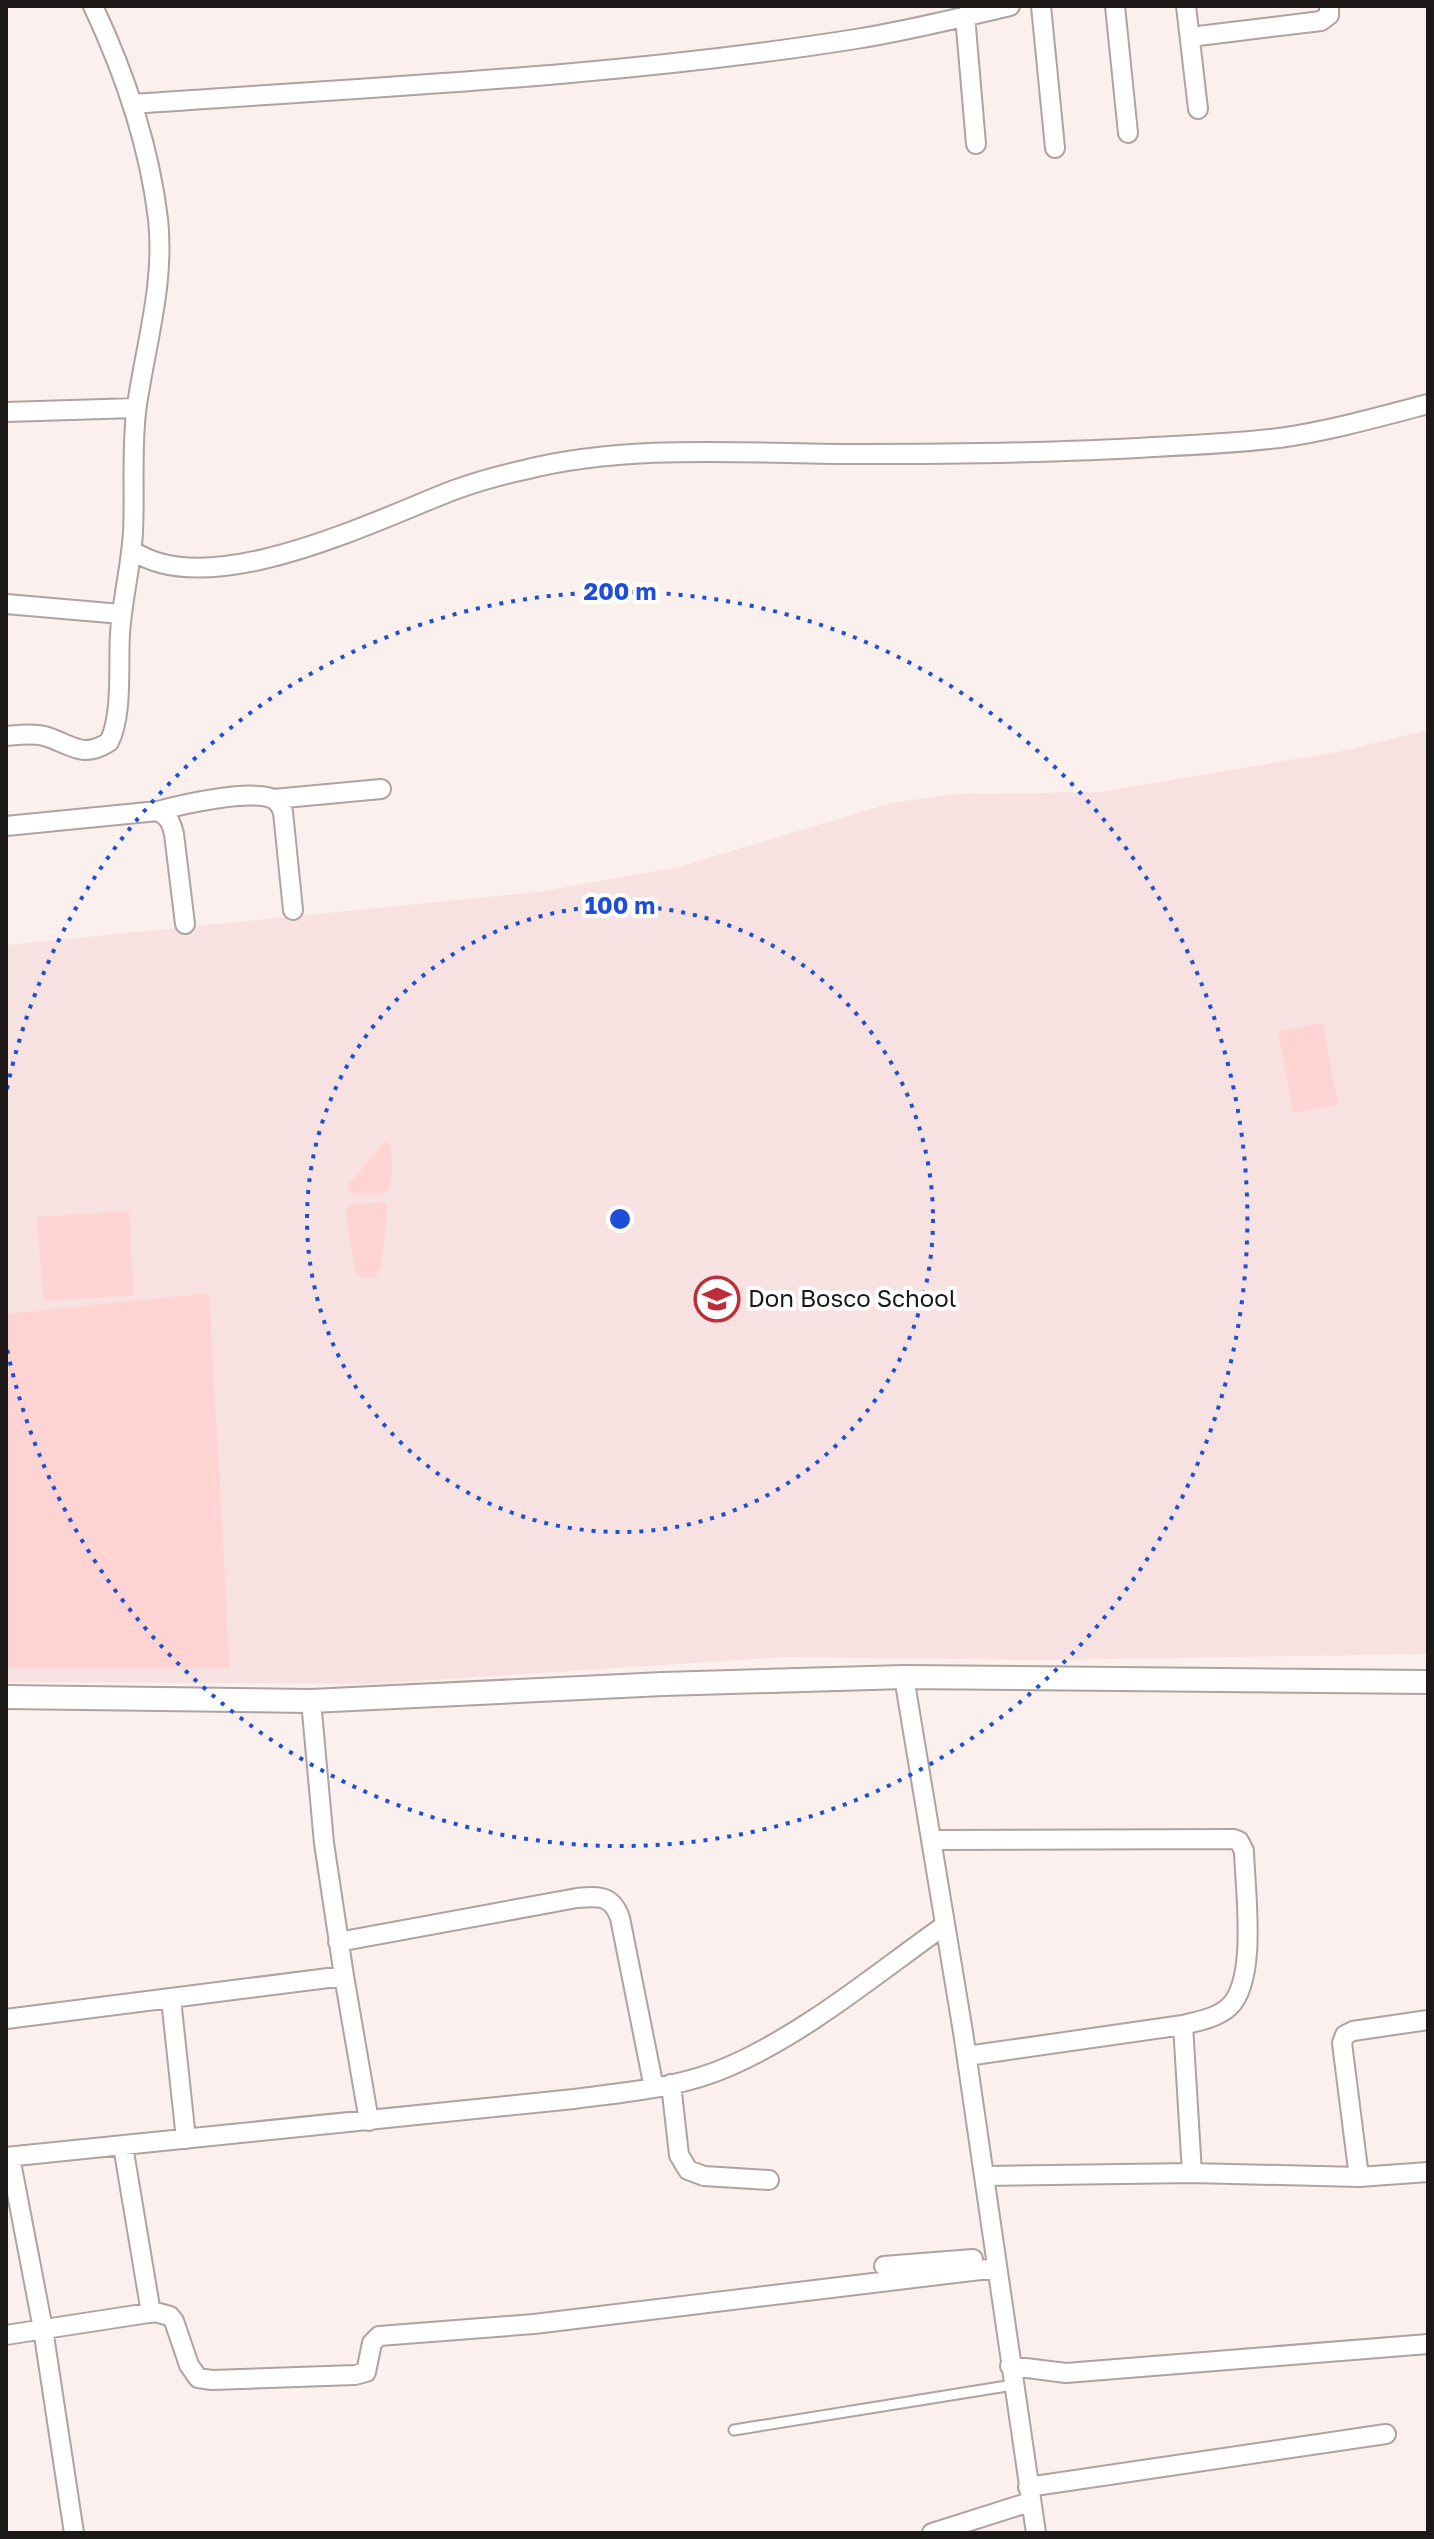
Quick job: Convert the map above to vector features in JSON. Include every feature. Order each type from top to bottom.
[{"type":"street","points":[[6,736],[35,734],[79,750],[101,747],[109,742],[116,719],[121,614],[132,550],[136,408],[157,304],[159,251],[150,165],[132,104],[93,6]]},
{"type":"street","points":[[132,104],[670,63],[857,39],[1010,6]]},
{"type":"street","points":[[1041,6],[1055,148]]},
{"type":"street","points":[[1115,6],[1128,133]]},
{"type":"street","points":[[1186,6],[1198,109]]},
{"type":"street","points":[[1190,37],[1321,21],[1329,15],[1329,6]]},
{"type":"street","points":[[965,16],[976,144]]},
{"type":"street","points":[[132,550],[144,558],[180,567],[207,567],[270,558],[370,526],[456,489],[579,459],[636,454],[907,454],[1208,444],[1280,438],[1428,404]]},
{"type":"street","points":[[6,412],[136,408]]},
{"type":"street","points":[[6,604],[121,614]]},
{"type":"street","points":[[6,826],[158,811],[203,801],[242,797],[274,799],[381,789]]},
{"type":"street","points":[[274,799],[283,812],[293,910]]},
{"type":"street","points":[[158,811],[171,821],[185,924]]},
{"type":"street","points":[[6,1697],[311,1701],[663,1684],[904,1677],[1428,1682]]},
{"type":"street","points":[[904,1677],[967,2056],[1036,2533]]},
{"type":"street","points":[[311,1701],[324,1843],[369,2121]]},
{"type":"street","points":[[932,1840],[1234,1839],[1239,1841],[1244,1851],[1247,1941],[1240,1993],[1228,2009],[1213,2017],[1183,2025],[967,2056]]},
{"type":"street","points":[[338,1942],[577,1898],[607,1898],[614,1903],[620,1918],[679,2155],[688,2170],[704,2176],[769,2180]]},
{"type":"street","points":[[74,2533],[43,2329],[8,2157],[369,2121],[662,2086],[730,2066],[781,2038],[945,1925]]},
{"type":"street","points":[[6,2019],[344,1976]]},
{"type":"street","points":[[171,1999],[186,2139]]},
{"type":"street","points":[[1359,2177],[1341,2052],[1345,2035],[1353,2031],[1428,2020]]},
{"type":"street","points":[[1183,2025],[1192,2173]]},
{"type":"street","points":[[123,2146],[151,2313]]},
{"type":"street","points":[[985,2176],[1192,2173],[1359,2177],[1428,2172]]},
{"type":"street","points":[[6,2335],[163,2313],[174,2321],[189,2365],[198,2378],[355,2375],[366,2372],[372,2343],[379,2336],[534,2324],[996,2263]]},
{"type":"street","points":[[884,2266],[996,2263]]},
{"type":"street","points":[[1010,2366],[1066,2373],[1428,2344]]},
{"type":"street","points":[[932,2533],[1029,2495],[1386,2434]]},
{"type":"lane","points":[[734,2430],[1013,2385]]},
{"type":"shaded area","name":"Don Bosco School","points":[[1428,730],[1428,1654],[1042,1660],[786,1657],[370,1684],[6,1682],[6,945],[538,892],[678,867],[891,803],[954,794],[1101,792],[1342,751]]},
{"type":"shaded area","points":[[1323,1023],[1338,1105],[1293,1113],[1278,1031]]},
{"type":"shaded area","points":[[385,1142],[391,1147],[392,1172],[388,1189],[384,1193],[350,1193],[348,1185]]},
{"type":"shaded area","points":[[384,1202],[388,1207],[381,1268],[374,1278],[363,1278],[355,1272],[345,1210],[353,1204]]},
{"type":"shaded area","points":[[129,1211],[134,1295],[43,1301],[37,1217]]},
{"type":"shaded area","points":[[209,1293],[230,1668],[6,1668],[6,1314]]},
{"type":"place","name":"Don Bosco School","points":[[717,1299]]}]
